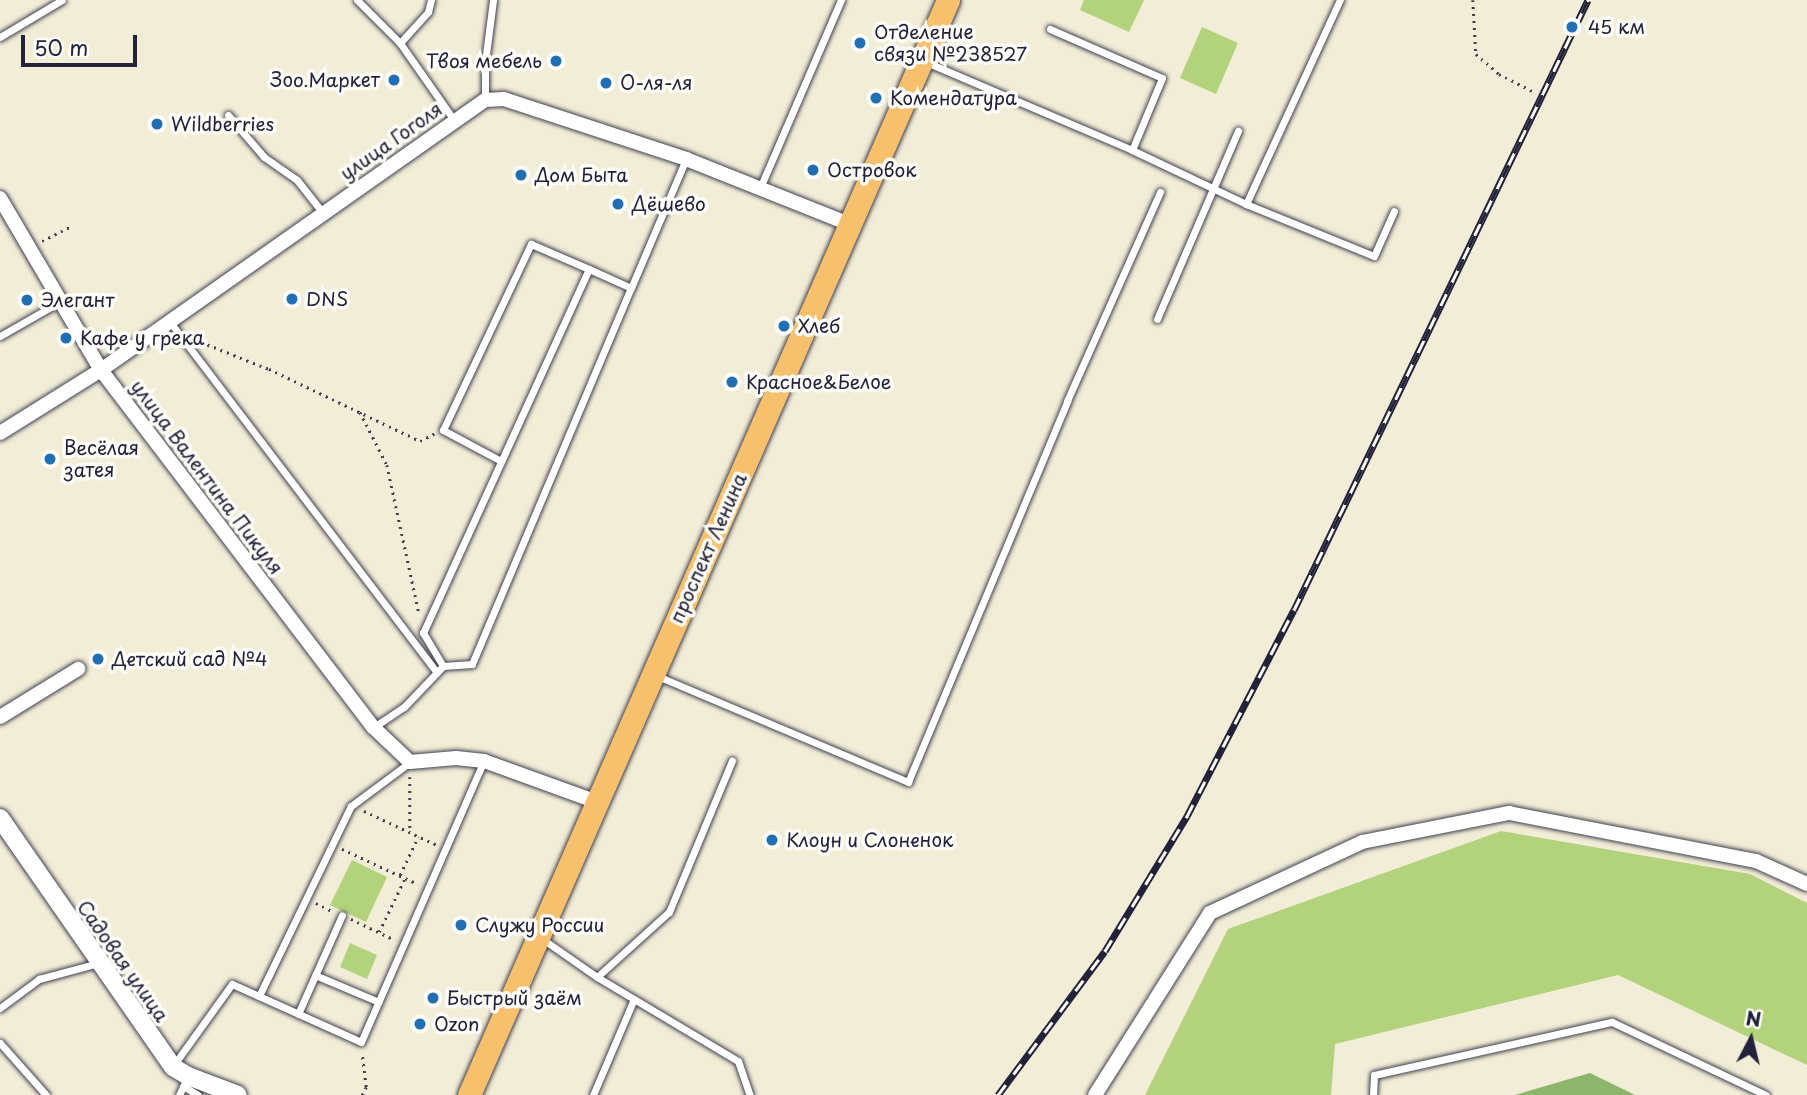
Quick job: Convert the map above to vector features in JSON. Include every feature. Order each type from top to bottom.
[{"type":"main road","name":"проспект Ленина","points":[[469,1095],[948,0]]},
{"type":"street","points":[[485,100],[504,99],[685,159],[849,224]]},
{"type":"street","name":"улица Гоголя","points":[[0,433],[101,370],[485,100]]},
{"type":"street","name":"улица Валентина Пикуля","points":[[0,198],[101,370],[373,727],[410,762]]},
{"type":"street","points":[[0,717],[78,669]]},
{"type":"street","points":[[410,762],[456,758],[484,761],[597,802]]},
{"type":"street","points":[[1095,1095],[1210,913],[1362,842],[1509,813],[1756,860],[1807,884]]},
{"type":"street","name":"Садовая улица","points":[[0,818],[97,963],[181,1076]]},
{"type":"street","points":[[181,1076],[238,1095]]},
{"type":"lane","points":[[0,37],[62,0]]},
{"type":"lane","points":[[357,0],[400,43],[454,120]]},
{"type":"lane","points":[[400,43],[428,12],[431,0]]},
{"type":"lane","points":[[485,100],[485,62],[493,0]]},
{"type":"lane","points":[[759,188],[841,0]]},
{"type":"lane","points":[[1246,204],[1340,0]]},
{"type":"lane","points":[[1050,29],[1162,78],[1132,150]]},
{"type":"lane","points":[[921,60],[1132,150],[1246,204],[1374,256],[1394,211]]},
{"type":"lane","points":[[228,115],[264,157],[297,180],[323,213]]},
{"type":"lane","points":[[1157,319],[1238,131]]},
{"type":"lane","points":[[373,727],[404,707],[440,669],[472,664],[685,159]]},
{"type":"lane","points":[[653,674],[908,782],[1067,401],[1160,192]]},
{"type":"lane","points":[[500,461],[443,429],[531,244],[631,288]]},
{"type":"lane","points":[[440,669],[424,633],[589,269]]},
{"type":"lane","points":[[0,336],[61,301]]},
{"type":"lane","points":[[169,322],[440,669]]},
{"type":"lane","points":[[178,1095],[181,1076],[232,984],[361,1042],[484,761]]},
{"type":"lane","points":[[597,977],[669,912],[732,761]]},
{"type":"lane","points":[[259,996],[351,806],[410,762]]},
{"type":"lane","points":[[298,1014],[342,915]]},
{"type":"lane","points":[[538,936],[597,977],[738,1061],[750,1095]]},
{"type":"lane","points":[[0,1008],[39,979],[97,963]]},
{"type":"lane","points":[[315,975],[379,1002]]},
{"type":"lane","points":[[593,1095],[634,999]]},
{"type":"lane","points":[[1373,1095],[1374,1075],[1612,1022],[1766,1095]]},
{"type":"lane","points":[[0,1043],[46,1095]]},
{"type":"lane","points":[[181,1076],[198,1095]]},
{"type":"path","points":[[1473,0],[1476,54],[1499,74],[1533,91]]},
{"type":"path","points":[[30,248],[71,226]]},
{"type":"path","points":[[183,339],[209,343],[421,441],[443,429]]},
{"type":"path","points":[[360,412],[387,465],[424,633]]},
{"type":"path","points":[[410,762],[410,833]]},
{"type":"path","points":[[351,806],[446,849]]},
{"type":"path","points":[[400,876],[418,836]]},
{"type":"path","points":[[332,845],[428,889]]},
{"type":"path","points":[[379,933],[405,878]]},
{"type":"path","points":[[306,899],[404,944]]},
{"type":"path","points":[[361,1042],[366,1087],[362,1095]]},
{"type":"green space","points":[[1084,0],[1144,0],[1129,32],[1080,10]]},
{"type":"green space","points":[[1202,27],[1238,43],[1216,94],[1180,78]]},
{"type":"green space","points":[[1501,831],[1750,874],[1807,903],[1807,1065],[1618,975],[1335,1044],[1331,1095],[1145,1095],[1228,929]]},
{"type":"green space","points":[[352,860],[387,877],[366,922],[330,905]]},
{"type":"green space","points":[[350,943],[377,955],[367,979],[340,967]]},
{"type":"green space","points":[[1590,1073],[1635,1095],[1515,1095]]},
{"type":"railway","points":[[998,1095],[1105,951],[1187,816],[1294,610],[1588,0]]},
{"type":"place","name":"45 км","points":[[1572,27]]},
{"type":"place","name":"Отделение связи №238527","points":[[860,43]]},
{"type":"place","name":"Твоя мебель","points":[[556,61]]},
{"type":"place","name":"Зоо.Маркет","points":[[394,80]]},
{"type":"place","name":"О-ля-ля","points":[[606,83]]},
{"type":"place","name":"Комендатура","points":[[876,98]]},
{"type":"place","name":"Wildberries","points":[[157,124]]},
{"type":"place","name":"Островок","points":[[813,170]]},
{"type":"place","name":"Дом Быта","points":[[521,175]]},
{"type":"place","name":"Дёшево","points":[[618,204]]},
{"type":"place","name":"DNS","points":[[292,299]]},
{"type":"place","name":"Элегант","points":[[27,300]]},
{"type":"place","name":"Хлеб","points":[[784,326]]},
{"type":"place","name":"Кафе у грека","points":[[66,338]]},
{"type":"place","name":"Красное&Белое","points":[[732,382]]},
{"type":"place","name":"Весёлая затея","points":[[50,459]]},
{"type":"place","name":"Детский сад №4","points":[[98,659]]},
{"type":"place","name":"Клоун и Слоненок","points":[[772,840]]},
{"type":"place","name":"Служу России","points":[[461,925]]},
{"type":"place","name":"Быстрый заём","points":[[433,998]]},
{"type":"place","name":"Ozon","points":[[420,1024]]}]
